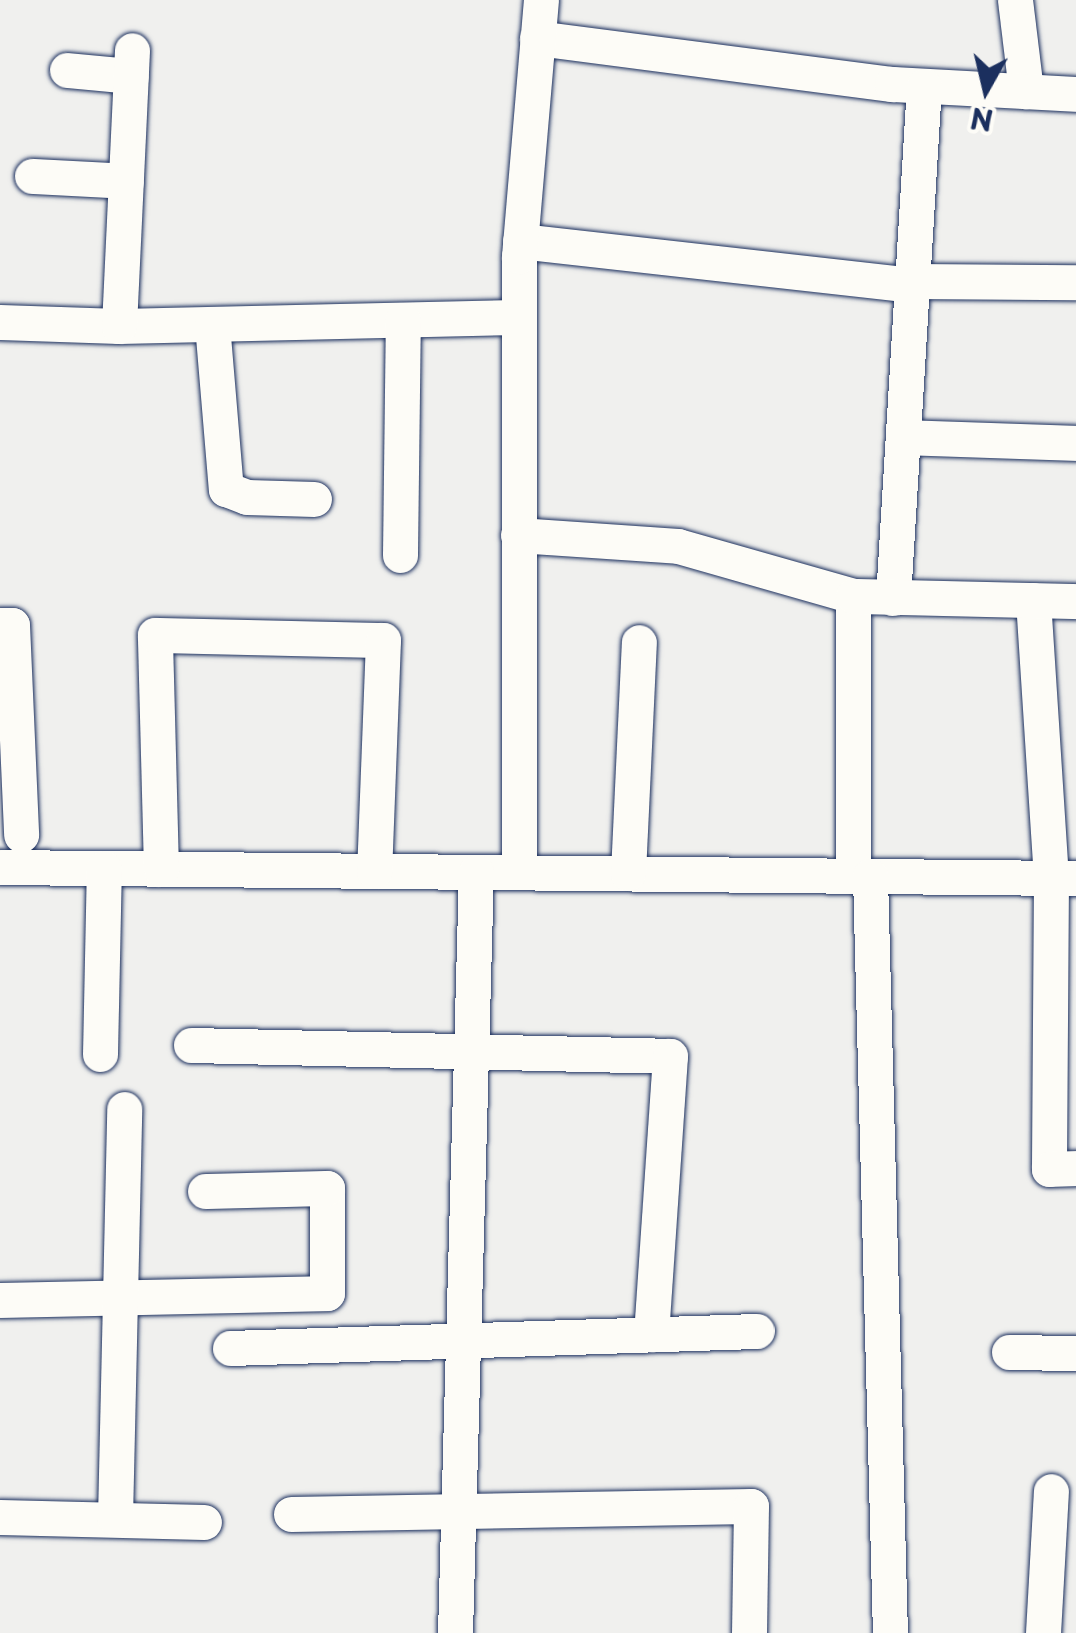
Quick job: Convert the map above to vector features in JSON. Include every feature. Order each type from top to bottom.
[{"type":"street","points":[[519,872],[518,317],[520,241],[540,0]]},
{"type":"street","points":[[1015,0],[1026,91]]},
{"type":"street","points":[[537,38],[924,86],[1076,94]]},
{"type":"street","points":[[67,70],[132,63],[119,326]]},
{"type":"street","points":[[892,598],[924,86]]},
{"type":"street","points":[[32,176],[126,182]]},
{"type":"street","points":[[520,241],[912,283],[1076,282]]},
{"type":"street","points":[[0,322],[119,326],[518,317]]},
{"type":"street","points":[[400,555],[402,320]]},
{"type":"street","points":[[212,324],[226,489],[248,497],[314,499]]},
{"type":"street","points":[[904,437],[1076,443]]},
{"type":"street","points":[[518,535],[678,546],[853,596],[1076,601]]},
{"type":"street","points":[[853,596],[890,1633]]},
{"type":"street","points":[[1033,600],[1064,878],[1049,1170],[1076,1168]]},
{"type":"street","points":[[0,625],[12,625],[21,835]]},
{"type":"street","points":[[161,869],[155,635],[383,640],[374,871]]},
{"type":"street","points":[[628,873],[639,642]]},
{"type":"street","points":[[0,867],[1064,878]]},
{"type":"street","points":[[100,1054],[104,868]]},
{"type":"street","points":[[455,1633],[475,1053],[476,872]]},
{"type":"street","points":[[191,1045],[670,1056],[651,1334]]},
{"type":"street","points":[[115,1518],[124,1109]]},
{"type":"street","points":[[0,1300],[327,1293],[327,1188],[205,1191]]},
{"type":"street","points":[[230,1348],[757,1331]]},
{"type":"street","points":[[1009,1352],[1076,1353]]},
{"type":"street","points":[[1043,1633],[1050,1491]]},
{"type":"street","points":[[291,1514],[750,1506],[749,1633]]},
{"type":"street","points":[[0,1517],[204,1522]]}]
